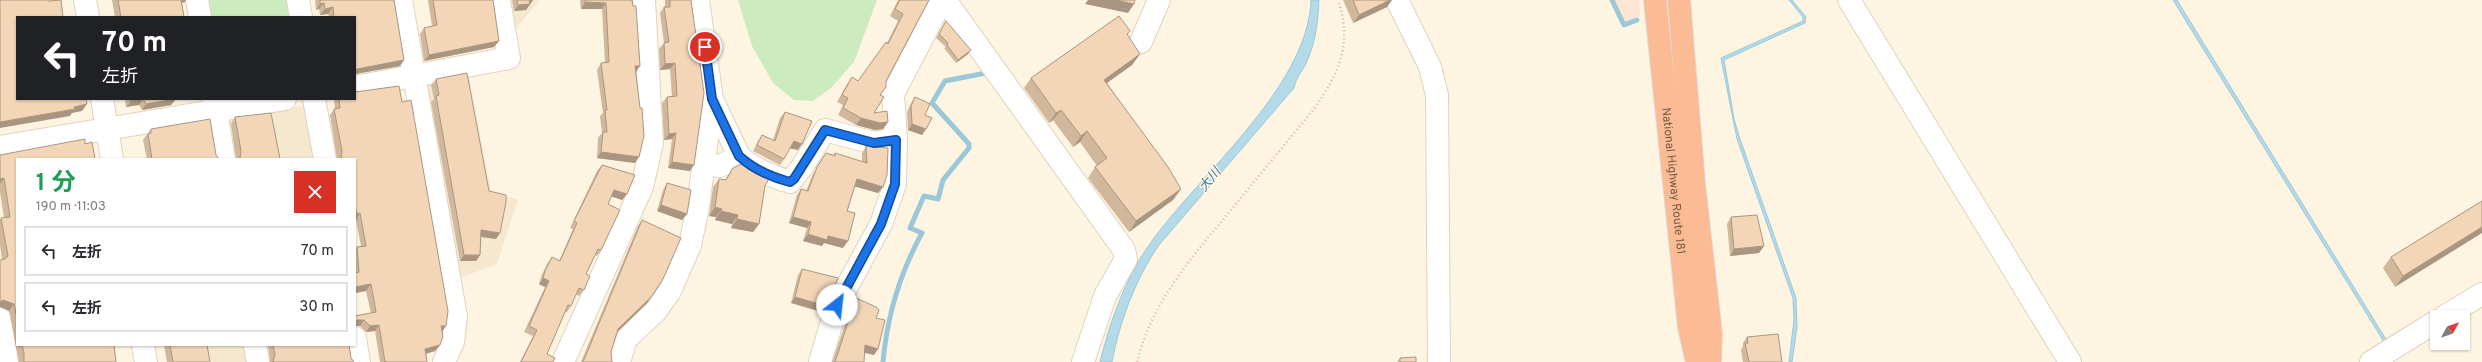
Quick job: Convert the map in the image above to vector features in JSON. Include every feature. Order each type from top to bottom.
[{"type":"highway","name":"National Highway Route 181","points":[[1655,0],[1689,327],[1697,362]]},
{"type":"highway","name":"National Highway Route 181","points":[[1679,0],[1694,184],[1711,334],[1710,362]]},
{"type":"street","points":[[85,0],[88,16]]},
{"type":"street","points":[[197,0],[200,16]]},
{"type":"street","points":[[298,0],[301,16]]},
{"type":"street","points":[[401,0],[456,317],[453,342],[444,362]]},
{"type":"street","points":[[356,87],[509,58],[499,0]]},
{"type":"street","points":[[564,362],[642,187],[652,143],[644,0]]},
{"type":"street","points":[[618,362],[626,339],[656,312],[681,268],[691,238],[712,99],[698,0]]},
{"type":"street","points":[[820,362],[837,305],[881,224],[895,184],[896,140],[893,94],[944,0],[1124,250],[1126,259],[1105,296],[1083,362]]},
{"type":"street","points":[[1141,42],[1159,0]]},
{"type":"street","points":[[1397,0],[1430,67],[1437,95],[1439,362]]},
{"type":"street","points":[[1849,0],[2070,362]]},
{"type":"street","points":[[712,99],[739,156],[746,163],[773,177],[790,182],[802,167],[825,130],[874,143],[896,140]]},
{"type":"street","points":[[102,100],[112,158]]},
{"type":"street","points":[[0,147],[107,129],[215,105],[273,100]]},
{"type":"street","points":[[314,100],[325,158]]},
{"type":"street","points":[[215,105],[224,158]]},
{"type":"street","points":[[703,164],[720,166],[739,156]]},
{"type":"street","points":[[2456,310],[2482,294]]},
{"type":"street","points":[[0,319],[7,362]]},
{"type":"street","points":[[2371,362],[2430,325]]},
{"type":"street","points":[[356,344],[359,362]]},
{"type":"street","points":[[143,346],[146,362]]},
{"type":"street","points":[[255,346],[258,362]]},
{"type":"path","points":[[1137,362],[1160,304],[1184,267],[1314,109],[1331,85],[1346,37],[1338,0]]},
{"type":"shaded area","points":[[508,0],[540,0],[514,31]]},
{"type":"shaded area","points":[[1613,0],[1639,0],[1640,17],[1625,23]]},
{"type":"shaded area","points":[[468,73],[491,191],[518,200],[497,264],[458,279],[424,85]]},
{"type":"shaded area","points":[[304,106],[309,110],[318,158],[231,158],[225,125],[231,118]]},
{"type":"shaded area","points":[[164,346],[247,346],[250,362],[167,362]]},
{"type":"green space","points":[[205,0],[287,0],[290,16],[208,16]]},
{"type":"green space","points":[[738,0],[877,0],[854,62],[832,87],[813,101],[794,100],[773,83],[752,46]]},
{"type":"water","name":"大川","points":[[1311,0],[1319,0],[1316,31],[1313,46],[1294,88],[1159,245],[1150,258],[1130,301],[1119,331],[1112,362],[1100,362],[1108,333],[1119,303],[1139,260],[1168,221],[1246,131],[1270,99],[1291,66],[1305,33]]},
{"type":"water","points":[[1789,0],[1792,0],[1806,17],[1805,23],[1724,60],[1734,119],[1740,139],[1796,298],[1797,327],[1792,362],[1789,362],[1794,320],[1793,298],[1737,139],[1721,58],[1803,21],[1803,17]]},
{"type":"water","points":[[2173,0],[2177,0],[2387,341],[2384,342]]},
{"type":"building","points":[[0,0],[61,0],[63,16],[16,16],[16,100],[86,100],[87,104],[74,107],[75,109],[0,122]]},
{"type":"building","points":[[118,0],[181,0],[184,16],[121,16]]},
{"type":"building","points":[[320,0],[394,0],[404,60],[356,70],[356,16],[334,16],[333,7],[325,9],[324,3],[320,4]]},
{"type":"building","points":[[433,0],[493,0],[499,41],[429,55],[424,28],[437,25]]},
{"type":"building","points":[[517,0],[533,0],[529,1],[530,4],[518,5]]},
{"type":"building","points":[[585,0],[632,0],[633,6],[636,6],[640,66],[635,66],[640,108],[642,108],[644,136],[639,157],[601,152],[603,132],[607,132],[605,110],[607,110],[601,63],[609,62],[606,3],[585,2]]},
{"type":"building","points":[[670,0],[691,0],[704,93],[694,165],[672,162],[676,133],[669,134],[667,97],[677,96],[675,63],[665,64],[664,43],[669,42],[664,7],[670,7]]},
{"type":"building","points":[[900,0],[929,0],[886,81],[886,87],[880,95],[884,97],[874,113],[887,111],[888,122],[880,123],[861,118],[843,108],[848,98],[842,95],[852,77],[858,81],[886,42],[888,44],[903,14],[895,9]]},
{"type":"building","points":[[1116,0],[1135,0],[1134,4]]},
{"type":"building","points":[[1353,0],[1390,0],[1359,15]]},
{"type":"building","points":[[1119,16],[1130,31],[1127,34],[1140,54],[1104,80],[1168,167],[1181,189],[1136,221],[1095,167],[1107,158],[1087,131],[1081,136],[1061,110],[1056,113],[1031,78]]},
{"type":"building","points":[[946,21],[971,50],[958,60],[947,45],[948,43],[939,34]]},
{"type":"building","points":[[467,73],[489,191],[506,195],[500,233],[481,230],[480,255],[464,255],[436,96],[439,95],[436,79]]},
{"type":"building","points":[[399,86],[402,102],[411,100],[448,311],[446,326],[441,326],[443,336],[440,345],[425,349],[427,362],[385,362],[379,325],[370,326],[364,320],[356,320],[356,316],[376,312],[371,284],[356,287],[356,273],[359,272],[357,247],[366,246],[360,213],[357,214],[356,210],[356,158],[341,158],[342,151],[334,109],[340,108],[339,100],[356,100],[356,92]]},
{"type":"building","points":[[915,97],[930,104],[925,115],[932,118],[926,129],[912,124],[911,106]]},
{"type":"building","points":[[144,100],[170,100],[146,104]]},
{"type":"building","points":[[785,112],[812,121],[802,144],[794,141],[784,159],[757,145],[762,135],[775,141]]},
{"type":"building","points":[[271,113],[280,158],[240,158],[241,151],[235,117]]},
{"type":"building","points":[[210,119],[216,155],[218,158],[152,158],[148,134],[151,133],[151,129]]},
{"type":"building","points":[[85,139],[85,144],[92,142],[95,158],[16,158],[16,313],[14,304],[3,300],[0,302],[0,260],[5,259],[8,256],[1,218],[10,217],[4,178],[0,179],[0,155]]},
{"type":"building","points":[[866,146],[888,148],[887,175],[883,187],[857,179],[847,211],[855,213],[848,241],[828,236],[827,240],[808,234],[811,222],[793,217],[801,189],[808,191],[817,167],[826,153],[835,156],[835,153],[867,163]]},
{"type":"building","points":[[743,163],[770,177],[765,186],[759,224],[737,219],[738,215],[721,211],[722,209],[715,207],[719,179],[726,180],[733,168]]},
{"type":"building","points":[[602,165],[635,175],[627,194],[614,190],[608,204],[620,210],[601,250],[598,249],[586,274],[590,276],[584,290],[579,288],[571,306],[568,305],[547,354],[555,358],[553,362],[521,362],[537,330],[529,326],[549,281],[543,278],[545,271],[552,257],[560,261],[577,223],[574,221]]},
{"type":"building","points":[[667,183],[691,190],[687,214],[661,205]]},
{"type":"building","points":[[2482,201],[2482,227],[2403,276],[2391,257]]},
{"type":"building","points":[[1757,215],[1764,246],[1734,249],[1731,217]]},
{"type":"building","points":[[642,220],[681,238],[663,279],[651,297],[618,329],[611,352],[612,362],[583,362]]},
{"type":"building","points":[[802,269],[838,278],[826,306],[795,297]]},
{"type":"building","points":[[856,298],[876,307],[879,310],[876,318],[885,320],[878,349],[865,345],[864,362],[835,362]]},
{"type":"building","points":[[1778,334],[1782,362],[1749,362],[1745,343],[1748,343],[1747,337]]},
{"type":"building","points":[[22,346],[114,346],[116,362],[24,362]]},
{"type":"building","points":[[170,346],[207,346],[210,362],[173,362]]},
{"type":"building","points":[[273,346],[349,346],[351,358],[354,362],[273,362],[275,354]]},
{"type":"building","points":[[1416,357],[1416,362],[1400,362],[1400,358]]},
{"type":"waterway","points":[[1612,0],[1624,25],[1637,20]]},
{"type":"waterway","points":[[883,362],[891,312],[907,264],[922,233],[910,228],[924,196],[938,199],[943,180],[969,148],[969,144],[932,103],[945,81],[986,73],[989,77]]},
{"type":"route","points":[[705,47],[711,79],[712,99],[724,121],[739,156],[746,163],[773,177],[790,182],[794,179],[825,130],[874,143],[896,140],[895,184],[881,224],[837,305]]}]
